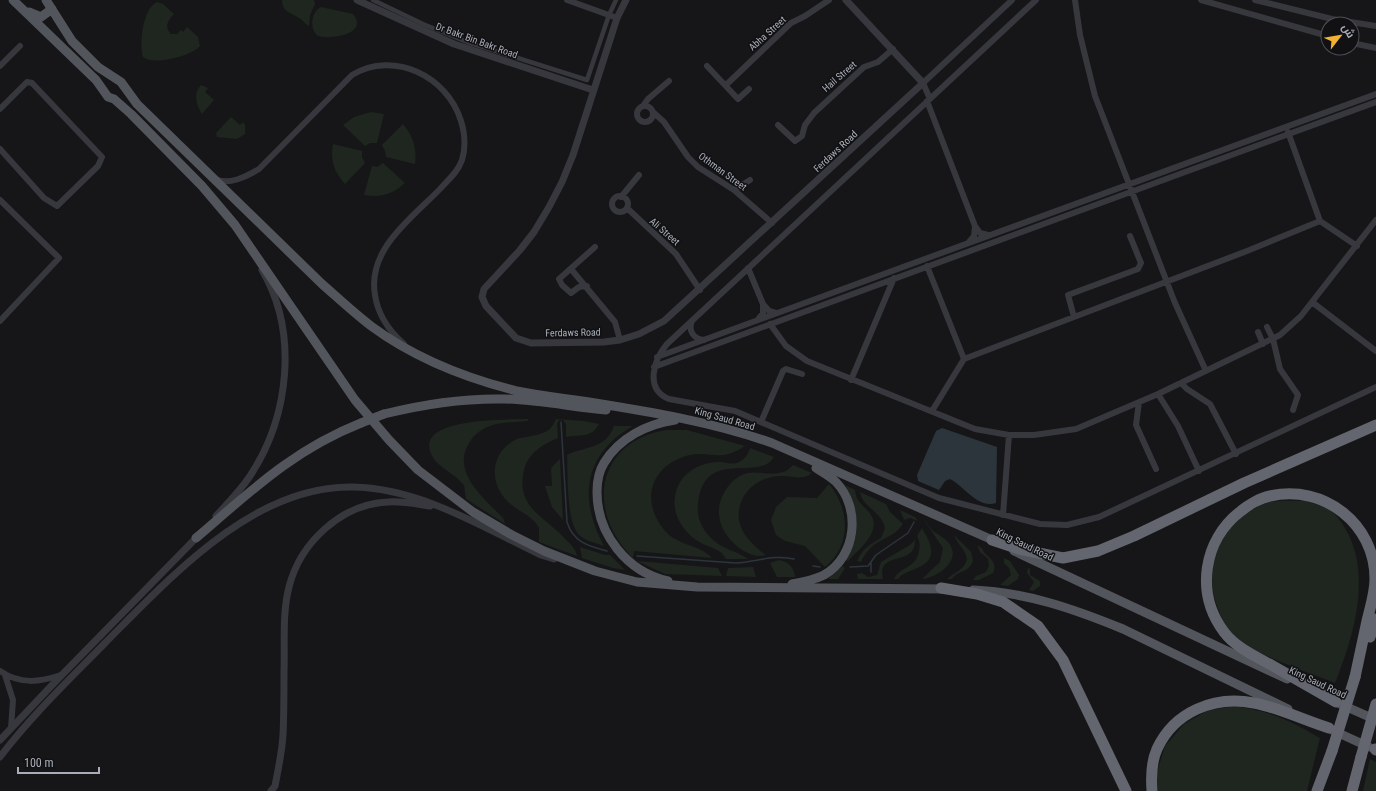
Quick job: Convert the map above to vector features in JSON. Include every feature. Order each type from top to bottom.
[{"type":"highway","points":[[992,540],[1019,549],[1063,558],[1098,551],[1134,536],[1244,483],[1376,426]]},
{"type":"highway","points":[[1336,702],[1244,650],[1225,632],[1214,615],[1208,597],[1206,574],[1209,555],[1218,536],[1230,519],[1247,506],[1269,496],[1294,494],[1316,498],[1337,507],[1355,522],[1365,539],[1372,557],[1375,579],[1355,677]]},
{"type":"highway","points":[[941,588],[977,594],[1003,602],[1038,626],[1063,660],[1126,791]]},
{"type":"highway","points":[[1317,791],[1332,752],[1355,677],[1376,619]]},
{"type":"highway","points":[[1152,791],[1151,772],[1157,750],[1170,728],[1187,713],[1209,704],[1234,700],[1255,703],[1329,728]]},
{"type":"highway","points":[[1352,791],[1376,704]]},
{"type":"highway","points":[[1324,791],[1332,752]]},
{"type":"highway","points":[[1355,791],[1361,757]]},
{"type":"main road","points":[[13,0],[96,80],[108,97],[114,99],[193,176],[236,224],[356,400],[389,440],[418,470],[462,504],[512,535],[544,551],[595,571],[637,582],[697,587],[941,588],[995,591],[1024,596],[1048,602],[1096,618],[1123,629],[1376,750]]},
{"type":"main road","points":[[46,0],[63,28],[75,44],[98,67],[121,82],[137,104],[351,310],[393,341],[425,358],[468,376],[518,391],[656,414]]},
{"type":"main road","points":[[22,8],[41,17],[52,8]]},
{"type":"main road","points":[[105,92],[107,83],[115,79]]},
{"type":"main road","points":[[114,99],[121,97],[124,88]]},
{"type":"main road","points":[[196,538],[278,468],[316,444],[384,414],[415,407],[472,399],[522,400],[656,414]]},
{"type":"main road","name":"King Saud Road","points":[[656,414],[687,419],[746,434],[794,453],[992,540],[1376,720]]},
{"type":"main road","points":[[687,419],[664,422],[648,427],[620,443],[603,464],[599,476],[597,500],[600,517],[606,532],[624,556],[648,574],[662,579],[697,587]]},
{"type":"main road","points":[[777,588],[817,578],[826,574],[840,560],[850,541],[852,532],[849,504],[841,488],[835,480],[794,453]]},
{"type":"street","name":"Dr Bakr Bin Bakr Road","points":[[357,0],[454,44],[593,90]]},
{"type":"street","points":[[373,0],[423,24],[467,42],[587,80],[609,15],[616,0]]},
{"type":"street","points":[[567,0],[617,18]]},
{"type":"street","name":"Ferdaws Road","points":[[626,0],[617,18],[572,155],[549,208],[520,250],[484,289],[482,297],[486,306],[512,335],[525,342],[604,342],[620,340],[639,334],[664,321],[700,290],[923,83]]},
{"type":"street","name":"Abha Street","points":[[726,85],[791,23],[805,16],[829,0]]},
{"type":"street","points":[[846,0],[923,83],[975,226],[980,233],[988,235]]},
{"type":"street","points":[[923,83],[1012,0]]},
{"type":"street","points":[[1036,0],[667,344],[657,357],[654,368],[654,383],[660,394],[664,397],[724,407],[939,498],[1003,515],[1054,526],[1084,522],[1236,454],[1376,387]]},
{"type":"street","points":[[1076,0],[1080,35],[1095,96],[1167,282],[1206,371]]},
{"type":"street","points":[[1201,0],[1320,34]]},
{"type":"street","points":[[1255,0],[1332,19],[1376,26]]},
{"type":"street","points":[[1360,45],[1376,48]]},
{"type":"street","points":[[0,66],[20,46]]},
{"type":"street","name":"Hail Street","points":[[778,125],[795,141],[802,136],[805,125],[814,113],[864,68],[878,62],[893,50]]},
{"type":"street","points":[[212,176],[219,180],[234,180],[251,174],[259,169],[352,75],[368,67],[388,64],[409,68],[419,72],[440,86],[454,103],[460,119],[464,136],[465,150],[462,160],[452,176],[390,240],[378,261],[374,279],[376,302],[386,324],[404,343],[425,358]]},
{"type":"street","points":[[707,66],[738,99],[749,89]]},
{"type":"street","points":[[643,106],[650,108],[653,112],[649,121],[640,121],[637,116],[637,111],[648,99],[669,81]]},
{"type":"street","points":[[0,108],[27,82],[32,83],[102,157],[98,166],[57,206],[44,198],[0,149]]},
{"type":"street","points":[[657,357],[1129,183],[1376,94]]},
{"type":"street","points":[[654,368],[834,300],[1376,102]]},
{"type":"street","name":"Othman Street","points":[[653,112],[664,122],[688,157],[698,167],[734,190],[772,223]]},
{"type":"street","points":[[1286,126],[1320,221],[1357,246]]},
{"type":"street","points":[[621,196],[627,201],[627,208],[621,212],[614,209],[613,202],[616,198],[621,196],[639,175]]},
{"type":"street","points":[[734,190],[750,180]]},
{"type":"street","points":[[0,200],[59,258],[0,321]]},
{"type":"street","name":"Ali Street","points":[[627,208],[640,223],[676,254],[700,290]]},
{"type":"street","points":[[770,324],[786,346],[796,354],[851,380],[932,411],[975,430],[1034,436],[1076,429],[1158,394],[1273,339],[1294,324],[1376,220]]},
{"type":"street","points":[[932,411],[964,359],[1167,282],[1320,221]]},
{"type":"street","points":[[0,740],[61,675],[196,538],[250,477],[270,440],[282,398],[285,349],[281,323],[274,298],[264,274],[236,224]]},
{"type":"street","points":[[969,242],[974,236],[975,226]]},
{"type":"street","points":[[1074,317],[1068,295],[1138,270],[1141,264],[1130,236]]},
{"type":"street","points":[[585,284],[571,292],[562,285],[559,279],[595,247]]},
{"type":"street","points":[[927,266],[964,359]]},
{"type":"street","points":[[748,268],[763,304],[768,311],[776,313]]},
{"type":"street","points":[[570,269],[585,284],[615,322],[620,340]]},
{"type":"street","points":[[851,380],[894,278]]},
{"type":"street","points":[[832,292],[834,300]]},
{"type":"street","points":[[1312,302],[1376,351]]},
{"type":"street","points":[[756,320],[763,313],[763,304]]},
{"type":"street","points":[[693,320],[690,326],[692,332],[697,338],[704,340]]},
{"type":"street","points":[[1267,327],[1273,339],[1280,369],[1298,395],[1293,410]]},
{"type":"street","points":[[1258,332],[1263,344]]},
{"type":"street","points":[[761,422],[782,371],[786,369],[802,374]]},
{"type":"street","points":[[1181,383],[1187,389],[1210,404],[1236,454]]},
{"type":"street","points":[[1158,394],[1178,426],[1199,471]]},
{"type":"street","points":[[1139,402],[1136,425],[1156,469]]},
{"type":"street","points":[[1003,515],[1009,434]]},
{"type":"street","points":[[0,758],[23,727],[162,586],[215,541],[252,516],[292,497],[322,489],[352,487],[401,493],[444,509],[541,555],[595,571]]},
{"type":"street","points":[[271,791],[275,786],[283,737],[285,624],[289,588],[303,554],[330,524],[347,514],[367,506],[387,502],[410,502],[444,509]]},
{"type":"street","points":[[3,673],[22,680],[35,682],[61,675]]},
{"type":"street","points":[[3,673],[13,700],[11,728]]},
{"type":"shaded area","points":[[282,0],[314,0],[315,4],[310,15],[309,26],[285,9],[282,4]]},
{"type":"shaded area","points":[[157,2],[163,4],[174,14],[167,26],[171,34],[177,34],[181,30],[183,32],[187,27],[198,37],[200,46],[196,50],[172,59],[148,60],[143,57],[142,35],[145,19],[148,11]]},
{"type":"shaded area","points":[[321,7],[353,14],[357,21],[353,31],[347,34],[332,37],[318,36],[313,29],[312,21],[315,13]]},
{"type":"shaded area","points":[[201,85],[208,88],[205,92],[214,100],[202,114],[196,99],[198,88]]},
{"type":"shaded area","points":[[371,112],[384,114],[377,143],[370,143],[365,146],[343,125],[354,117]]},
{"type":"shaded area","points":[[231,117],[240,125],[243,122],[245,125],[245,134],[237,139],[217,137],[216,133]]},
{"type":"shaded area","points":[[403,124],[414,142],[415,164],[386,157],[382,145]]},
{"type":"shaded area","points":[[333,144],[362,151],[362,157],[365,163],[345,184],[338,175],[334,166],[332,155]]},
{"type":"shaded area","points":[[383,163],[405,183],[396,190],[386,194],[375,196],[364,195],[372,166],[377,167]]},
{"type":"shaded area","points":[[529,419],[527,421],[496,424],[485,428],[473,437],[465,451],[464,462],[466,473],[471,483],[503,518],[505,524],[466,499],[464,485],[434,459],[429,445],[434,435],[446,428],[464,423]]},
{"type":"shaded area","points":[[556,419],[584,421],[599,424],[596,429],[589,434],[566,437],[566,424],[563,420],[559,420],[557,424],[558,438],[537,450],[529,459],[524,470],[522,483],[524,494],[528,503],[571,544],[577,556],[539,542],[539,528],[536,523],[506,500],[498,488],[496,480],[496,464],[503,449],[517,439],[544,433],[552,427]]},
{"type":"shaded area","points":[[614,426],[633,426],[617,437],[604,450],[595,464],[590,478],[589,494],[591,511],[596,528],[604,546],[584,539],[575,529],[568,497],[567,455],[600,443],[606,439]]},
{"type":"shaded area","points":[[942,428],[997,447],[996,503],[989,504],[977,500],[950,479],[945,481],[939,490],[918,481],[917,475],[936,431]]},
{"type":"shaded area","points":[[666,430],[687,430],[745,446],[728,454],[695,454],[674,461],[664,468],[657,477],[653,487],[651,497],[653,509],[657,520],[665,531],[676,540],[707,553],[712,558],[634,551],[633,558],[618,540],[608,520],[604,500],[605,481],[612,464],[624,449],[642,437]]},
{"type":"shaded area","points":[[750,448],[774,457],[767,464],[757,467],[721,470],[710,476],[702,486],[698,504],[699,519],[709,536],[721,546],[748,559],[726,559],[719,551],[695,539],[684,528],[677,515],[675,507],[676,492],[682,479],[693,469],[707,463],[714,462],[737,463],[745,458]]},
{"type":"shaded area","points":[[560,459],[563,520],[552,507],[545,486],[552,486],[551,468]]},
{"type":"shaded area","points":[[793,465],[812,473],[805,477],[798,478],[775,476],[768,478],[754,485],[744,496],[739,510],[740,524],[746,536],[755,547],[766,555],[755,555],[744,551],[730,540],[720,521],[719,507],[724,493],[734,480],[741,475],[754,472],[783,472]]},
{"type":"shaded area","points":[[829,484],[841,504],[845,527],[844,538],[840,548],[834,558],[825,567],[805,546],[785,541],[776,535],[771,520],[776,507],[787,497],[817,498]]},
{"type":"shaded area","points":[[845,485],[855,490],[857,499],[872,517],[874,524],[873,531],[869,538],[848,561],[845,560],[851,551],[854,542],[857,523],[853,504]]},
{"type":"shaded area","points":[[860,492],[886,504],[890,512],[903,524],[893,534],[876,543],[861,562],[857,561],[864,550],[881,538],[885,528],[880,518],[864,502]]},
{"type":"shaded area","points":[[1306,501],[1323,506],[1332,511],[1346,529],[1354,549],[1358,571],[1359,593],[1356,616],[1335,683],[1269,657],[1245,644],[1230,631],[1225,623],[1217,606],[1213,590],[1212,575],[1218,547],[1235,523],[1247,513],[1266,503]]},
{"type":"shaded area","points":[[900,510],[915,517],[918,521],[910,518],[904,520]]},
{"type":"shaded area","points":[[924,520],[932,530],[949,543],[953,555],[948,565],[939,573],[922,579],[940,562],[943,548]]},
{"type":"shaded area","points":[[922,528],[931,546],[928,561],[904,574],[898,579],[894,579],[900,572],[915,561],[920,545],[917,536]]},
{"type":"shaded area","points":[[954,535],[971,552],[973,561],[969,568],[957,574],[952,579],[947,579],[963,567],[967,558]]},
{"type":"shaded area","points":[[915,540],[914,548],[909,554],[885,564],[882,570],[883,579],[858,579],[857,574],[862,573],[868,577],[877,575],[881,562],[910,545]]},
{"type":"shaded area","points":[[977,545],[982,548],[993,562],[994,568],[993,573],[979,580],[973,580],[976,576],[986,572],[989,566],[988,559],[980,552]]},
{"type":"shaded area","points":[[580,547],[605,555],[610,555],[625,570],[613,568],[582,558]]},
{"type":"shaded area","points":[[1004,558],[1010,561],[1019,575],[1018,579],[1008,586],[1000,585],[1011,575],[1009,568],[1004,563]]},
{"type":"shaded area","points":[[779,560],[786,562],[790,566],[795,577],[777,577],[770,563]]},
{"type":"shaded area","points":[[637,561],[718,568],[722,576],[665,574]]},
{"type":"shaded area","points":[[842,566],[845,568],[838,579],[828,579]]},
{"type":"shaded area","points":[[753,567],[756,577],[726,576],[728,568]]},
{"type":"shaded area","points":[[1028,568],[1030,569],[1030,575],[1040,581],[1040,586],[1033,591],[1029,590],[1034,582],[1027,573]]},
{"type":"shaded area","points":[[1233,706],[1268,713],[1299,726],[1320,738],[1307,791],[1158,791],[1157,772],[1165,746],[1184,724],[1207,711]]},
{"type":"shaded area","points":[[1370,759],[1376,762],[1376,791],[1363,791]]},
{"type":"waterway","points":[[561,422],[567,522],[577,539],[588,545],[607,551]]},
{"type":"waterway","points":[[850,567],[868,566],[876,555],[908,533],[914,522]]},
{"type":"waterway","points":[[637,556],[736,563],[779,557],[794,559]]},
{"type":"waterway","points":[[871,563],[871,572]]},
{"type":"waterway","points":[[813,566],[820,567]]}]
